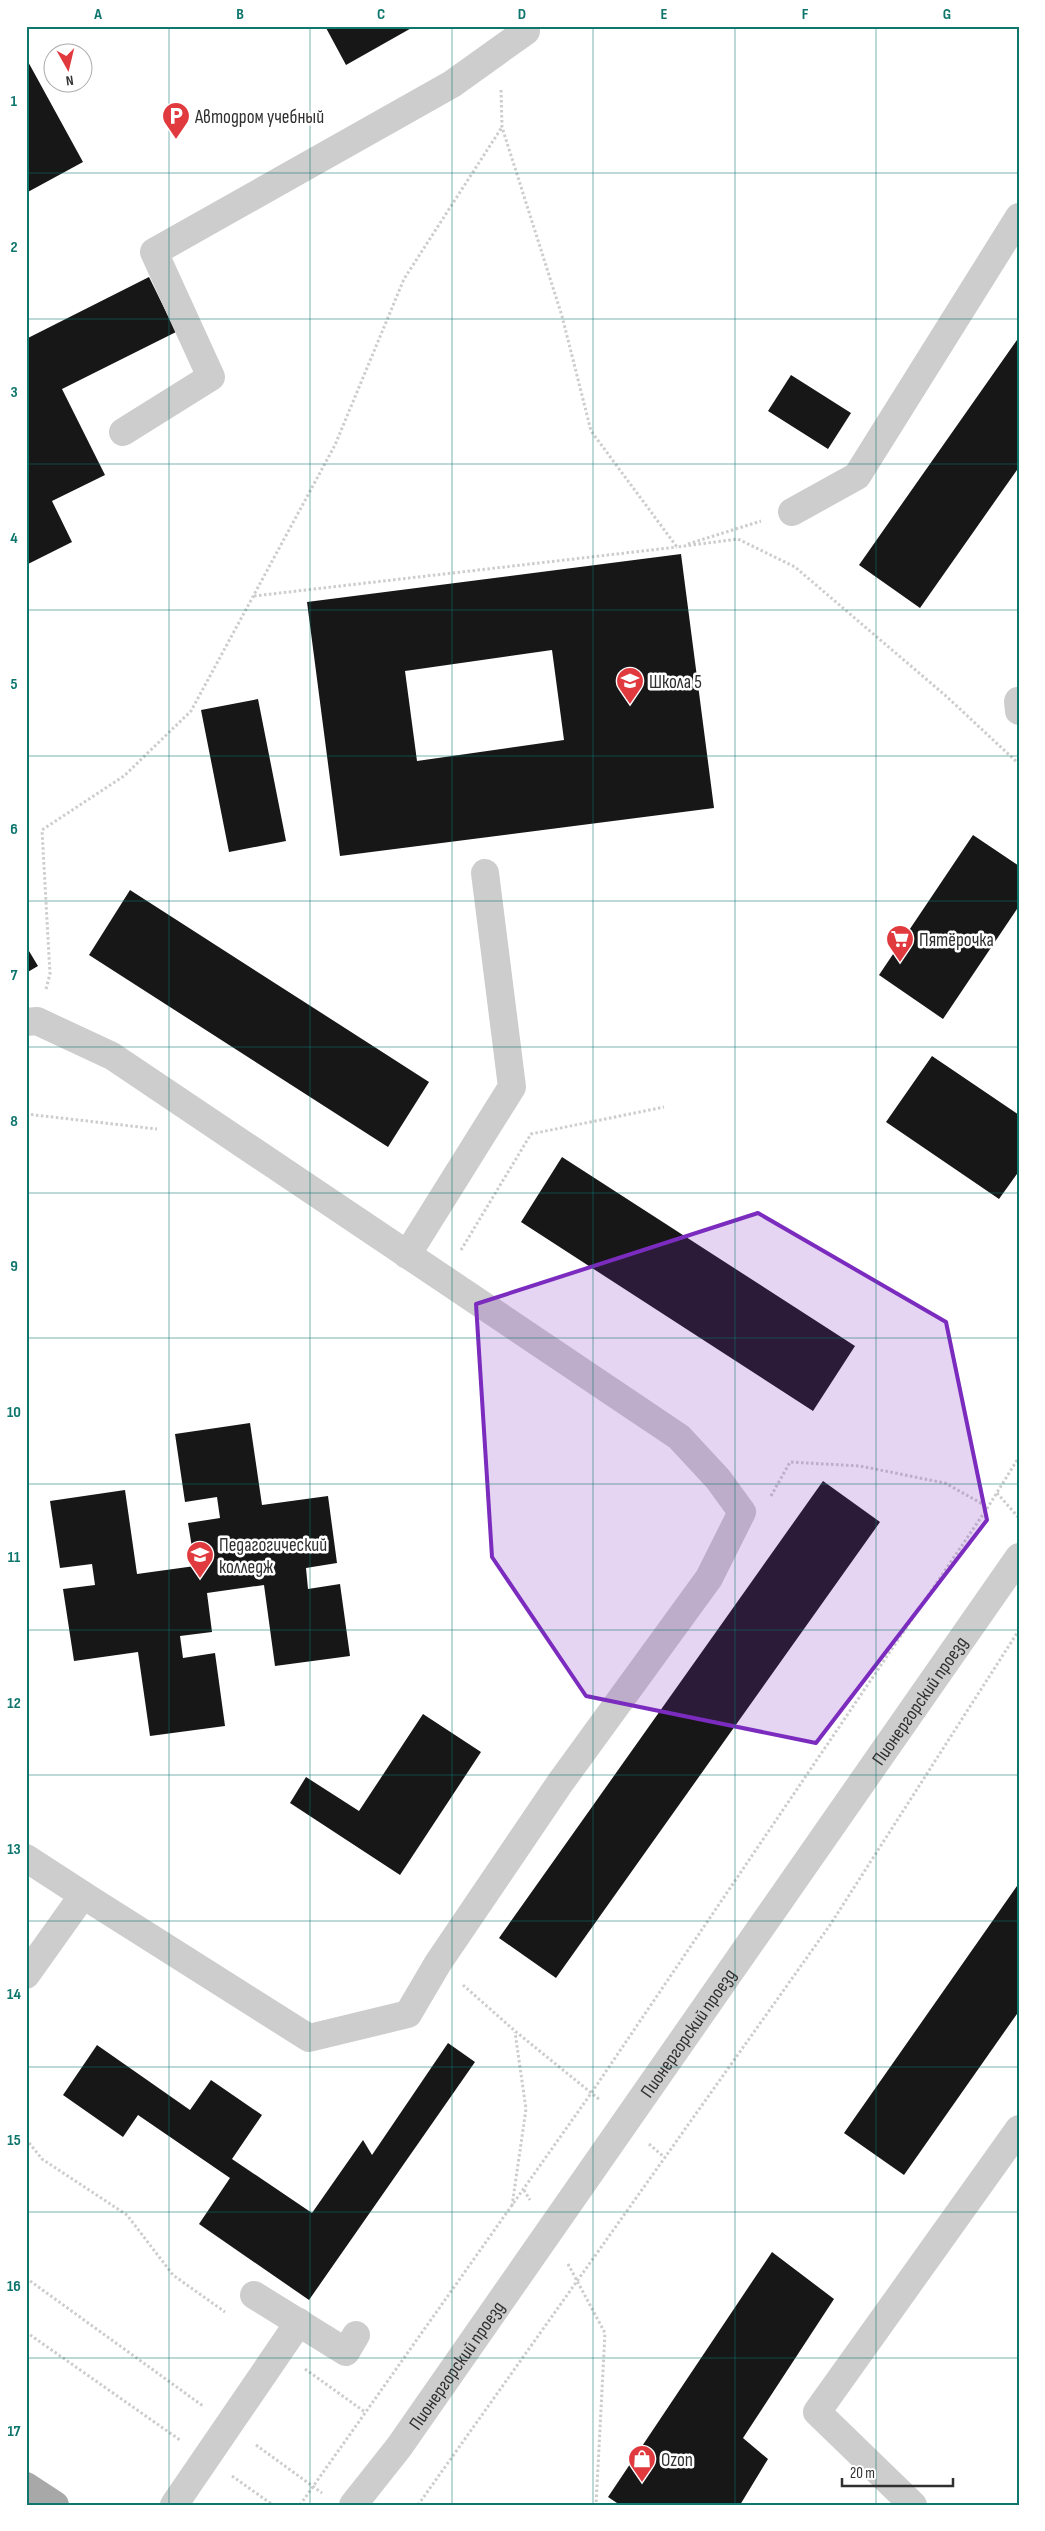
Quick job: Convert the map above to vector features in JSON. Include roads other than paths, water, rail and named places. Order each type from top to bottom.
[{"type":"main road","points":[[26,2486],[55,2505]]},
{"type":"street","points":[[123,432],[211,377],[154,252],[452,84],[528,28]]},
{"type":"street","points":[[792,512],[857,476],[1019,216]]},
{"type":"street","points":[[407,1255],[512,1087],[485,872]]},
{"type":"street","points":[[26,1858],[309,2038],[408,2014],[438,1963],[560,1783],[709,1578],[742,1512],[718,1480],[679,1437],[112,1056],[32,1021]]},
{"type":"street","name":"Пионергорский проезд","points":[[353,2505],[399,2446],[1019,1557]]},
{"type":"street","points":[[26,1975],[83,1895]]},
{"type":"street","points":[[913,2505],[817,2412],[1019,2129]]},
{"type":"street","points":[[254,2294],[346,2352],[356,2335]]},
{"type":"street","points":[[174,2505],[299,2322]]},
{"type":"place","name":"Автодром учебный","points":[[176,140]]},
{"type":"place","name":"Школа 5","points":[[630,705]]},
{"type":"place","name":"Пятёрочка","points":[[900,963]]},
{"type":"place","name":"Педагогический колледж","points":[[200,1579]]},
{"type":"place","name":"Ozon","points":[[642,2483]]}]
